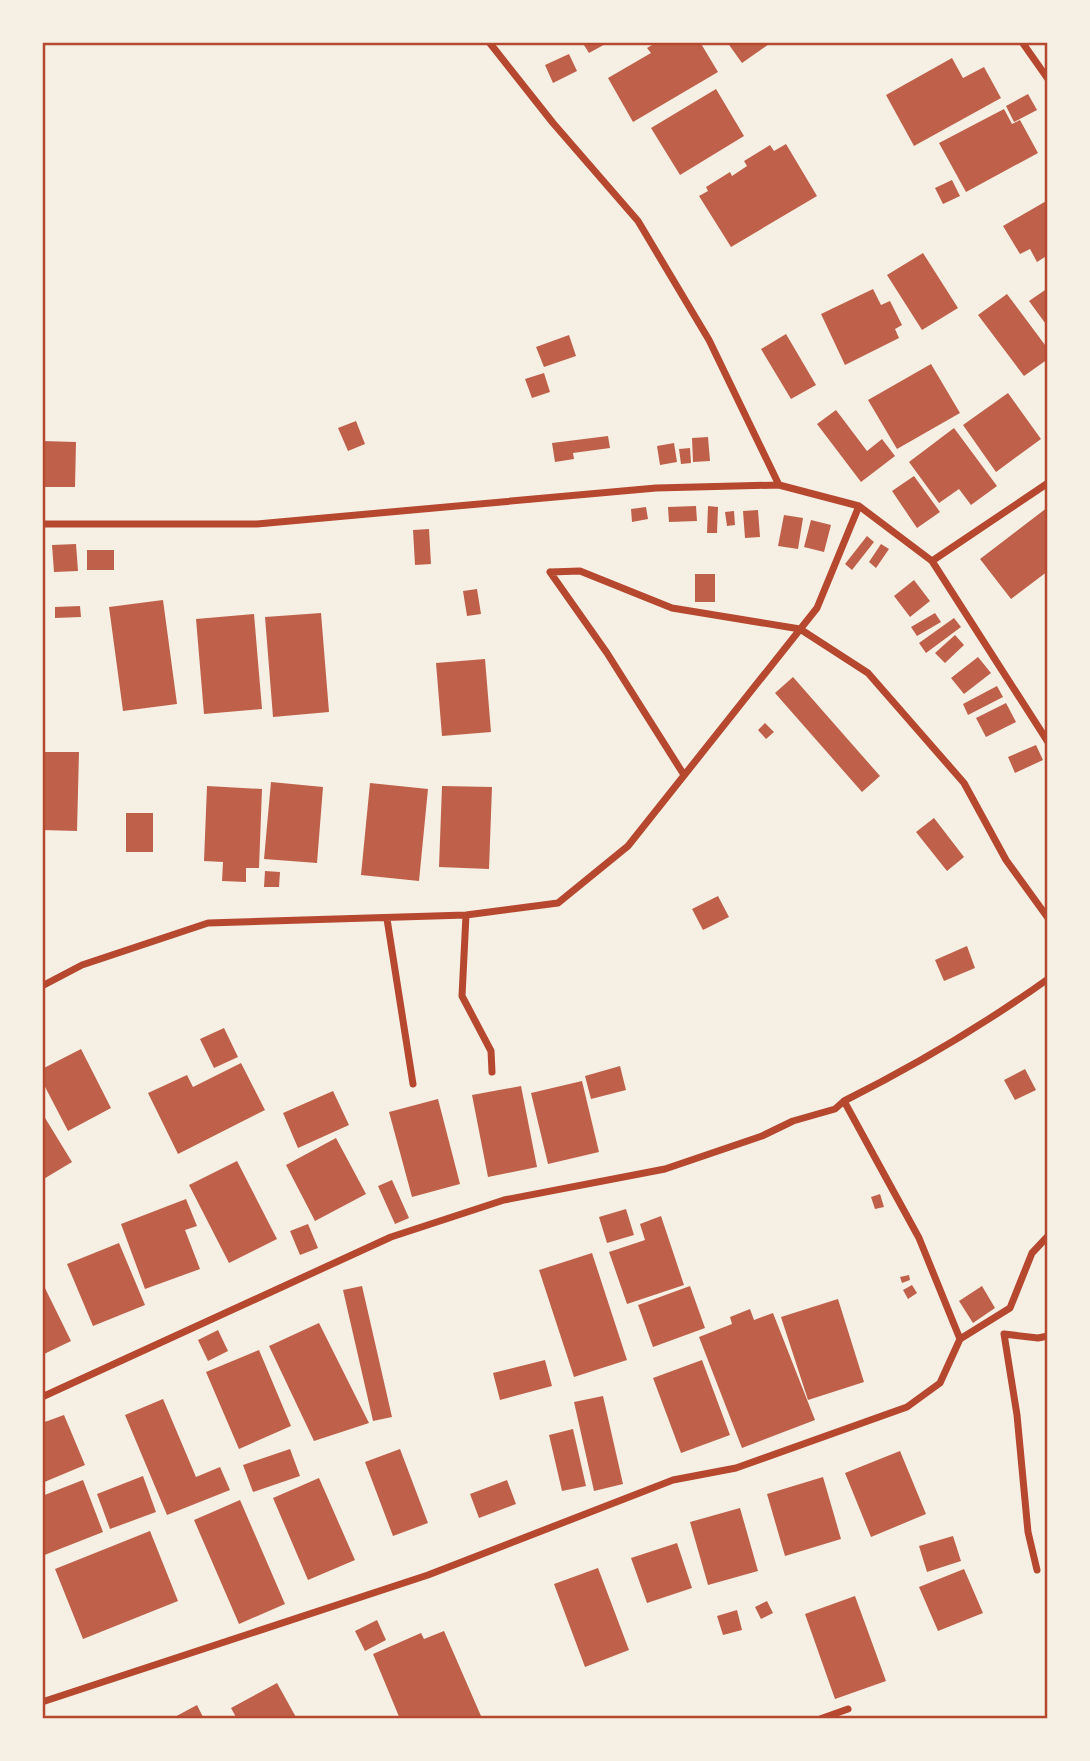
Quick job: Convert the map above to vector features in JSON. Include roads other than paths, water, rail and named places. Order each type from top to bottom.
[{"type":"street","points":[[489,42],[553,123],[638,221],[709,340],[779,485]]},
{"type":"street","points":[[1022,42],[1048,79]]},
{"type":"street","points":[[932,561],[1048,483]]},
{"type":"street","points":[[42,524],[257,524],[656,488],[779,485],[859,506],[932,561],[1048,742]]},
{"type":"street","points":[[43,983],[82,965],[208,923],[466,915],[558,903],[628,846],[817,608],[859,506]]},
{"type":"street","points":[[684,775],[578,608],[550,572],[580,571],[672,608],[800,629],[868,673],[964,783],[1006,860],[1048,918]]},
{"type":"street","points":[[466,915],[462,996],[491,1051],[492,1072]]},
{"type":"street","points":[[387,919],[400,988],[413,1084]]},
{"type":"street","points":[[42,1397],[391,1237],[503,1200],[665,1169],[762,1136],[793,1121],[835,1109],[844,1101],[924,1061],[981,1026],[1048,979]]},
{"type":"street","points":[[844,1101],[919,1238],[960,1339]]},
{"type":"street","points":[[42,1702],[428,1575],[673,1480],[736,1468],[907,1407],[940,1383],[960,1339],[1010,1308],[1032,1253],[1048,1236]]},
{"type":"street","points":[[1037,1570],[1023,1497],[1017,1415],[1004,1334],[1038,1338],[1048,1336]]},
{"type":"street","points":[[820,1719],[848,1709]]}]
